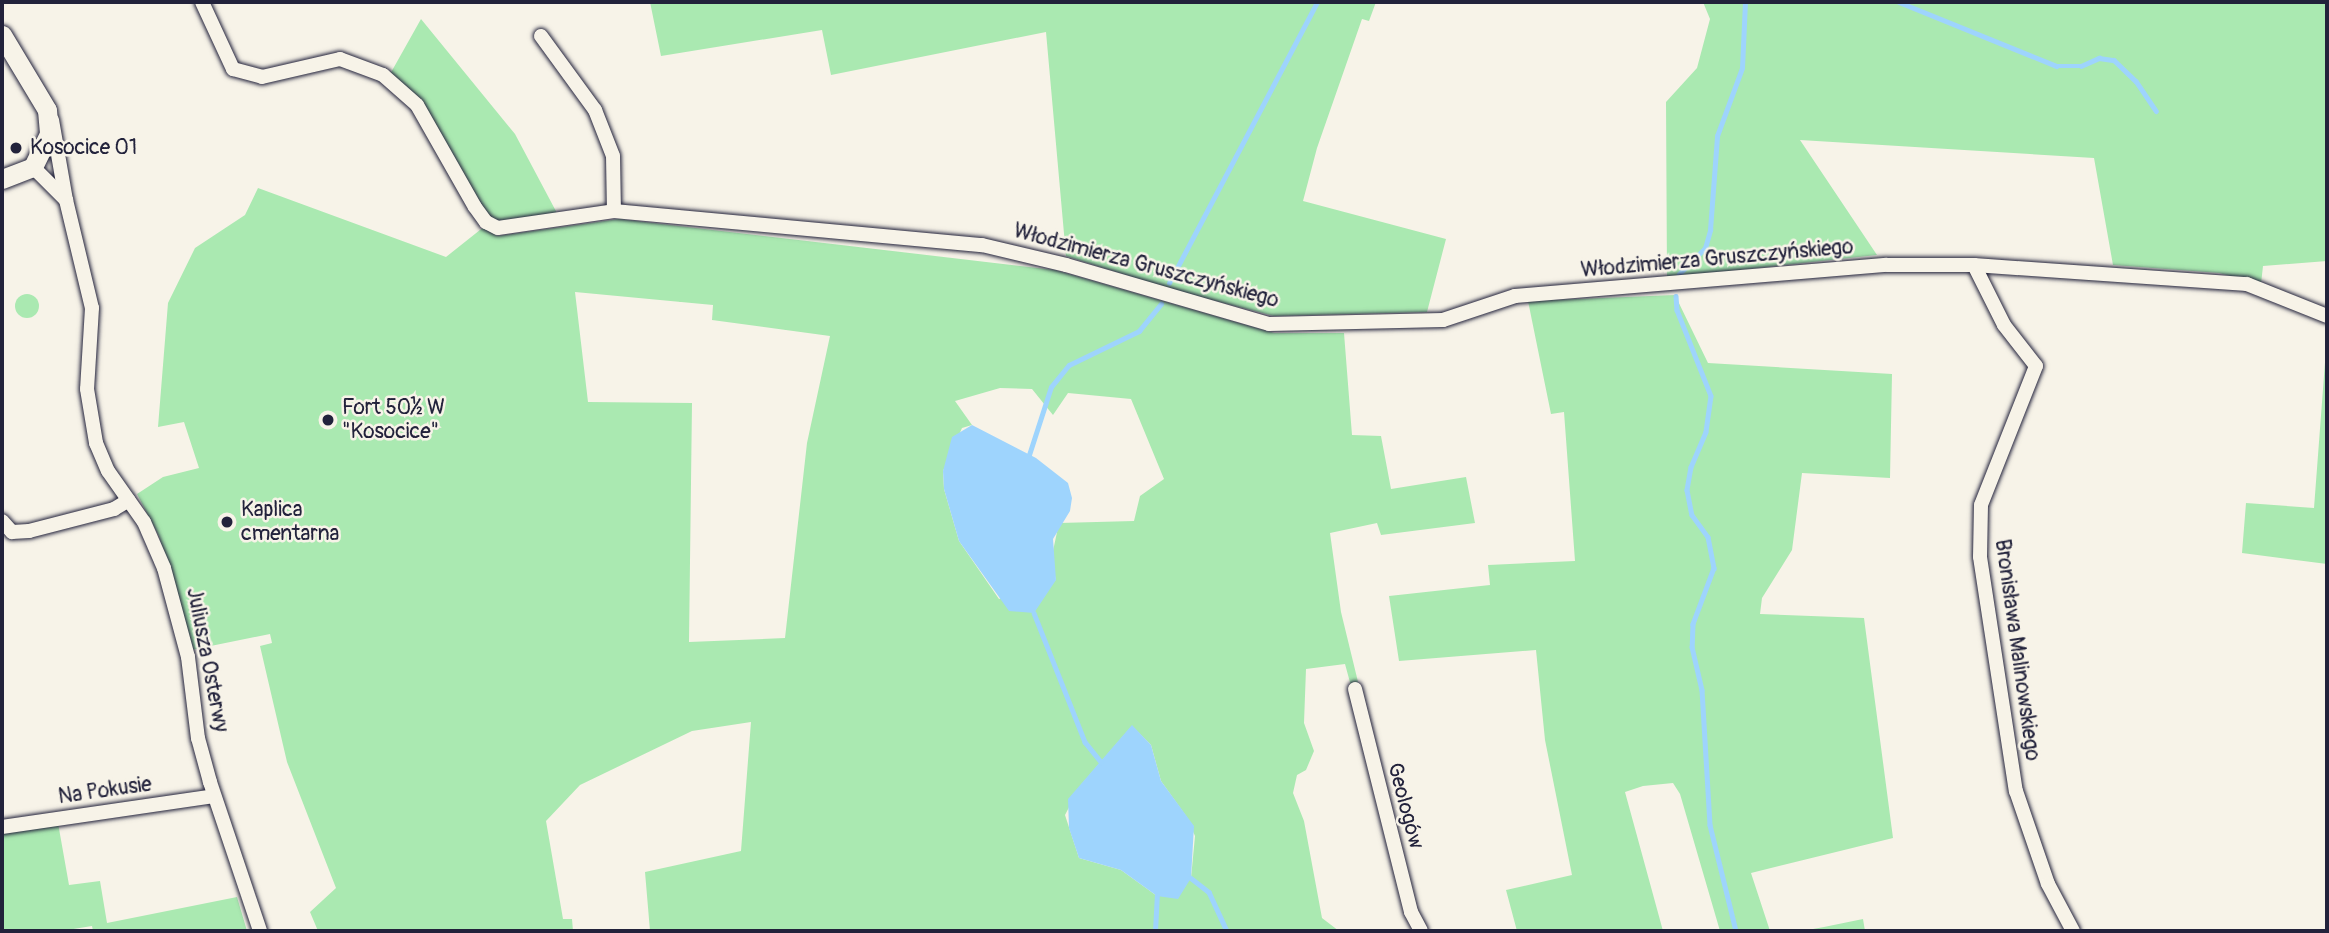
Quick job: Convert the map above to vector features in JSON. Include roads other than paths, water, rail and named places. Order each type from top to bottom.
[{"type":"street","name":"Włodzimierza Gruszczyńskiego","points":[[202,2],[233,69],[262,77],[340,59],[383,75],[417,105],[486,222],[498,228],[614,211],[982,245],[1066,265],[1269,324],[1443,320],[1515,296],[1887,265],[1974,265],[2246,284],[2327,316]]},
{"type":"street","name":"Juliusza Osterwy","points":[[2,35],[57,128],[65,200],[92,308],[87,389],[90,418],[108,471],[156,545],[172,593],[214,796],[260,931]]},
{"type":"street","points":[[541,36],[596,110],[613,156],[614,211]]},
{"type":"street","points":[[2,179],[33,167],[49,134],[47,110]]},
{"type":"street","points":[[33,167],[65,200]]},
{"type":"street","name":"Bronisława Malinowskiego","points":[[1974,265],[2004,326],[2036,366],[1981,505],[1980,558],[2016,791],[2048,884],[2073,931]]},
{"type":"street","points":[[2,521],[12,532],[29,531],[114,509],[129,500]]},
{"type":"street","name":"Geologów","points":[[1355,689],[1411,912],[1421,931]]},
{"type":"street","name":"Na Pokusie","points":[[2,827],[214,796]]},
{"type":"water","points":[[972,425],[1036,458],[1068,483],[1072,498],[1070,511],[1053,539],[1056,580],[1034,613],[1009,611],[959,541],[944,489],[943,471],[952,437]]},
{"type":"water","points":[[1132,725],[1151,745],[1161,781],[1194,826],[1191,878],[1178,899],[1157,896],[1121,870],[1079,858],[1069,828],[1068,799]]},
{"type":"waterway","points":[[1169,283],[1317,2]]},
{"type":"waterway","points":[[1679,274],[1705,248],[1710,230],[1717,136],[1742,68],[1745,2]]},
{"type":"waterway","points":[[1899,2],[2057,66],[2081,66],[2099,58],[2114,60],[2136,81],[2156,111]]},
{"type":"waterway","points":[[1676,296],[1677,310],[1711,396],[1706,432],[1691,467],[1687,490],[1692,515],[1708,537],[1714,568],[1693,624],[1692,647],[1702,690],[1710,825],[1736,931]]},
{"type":"waterway","points":[[1029,455],[1051,387],[1069,365],[1139,331],[1161,304]]},
{"type":"waterway","points":[[1034,613],[1085,742],[1101,762]]},
{"type":"waterway","points":[[1191,878],[1209,892],[1227,931]]},
{"type":"waterway","points":[[1155,931],[1157,896]]},
{"type":"place","name":"Kosocice 01","points":[[16,148]]},
{"type":"place","name":"Fort 50½ W \"Kosocice\"","points":[[328,420]]},
{"type":"place","name":"Kaplica cmentarna","points":[[227,522]]}]
